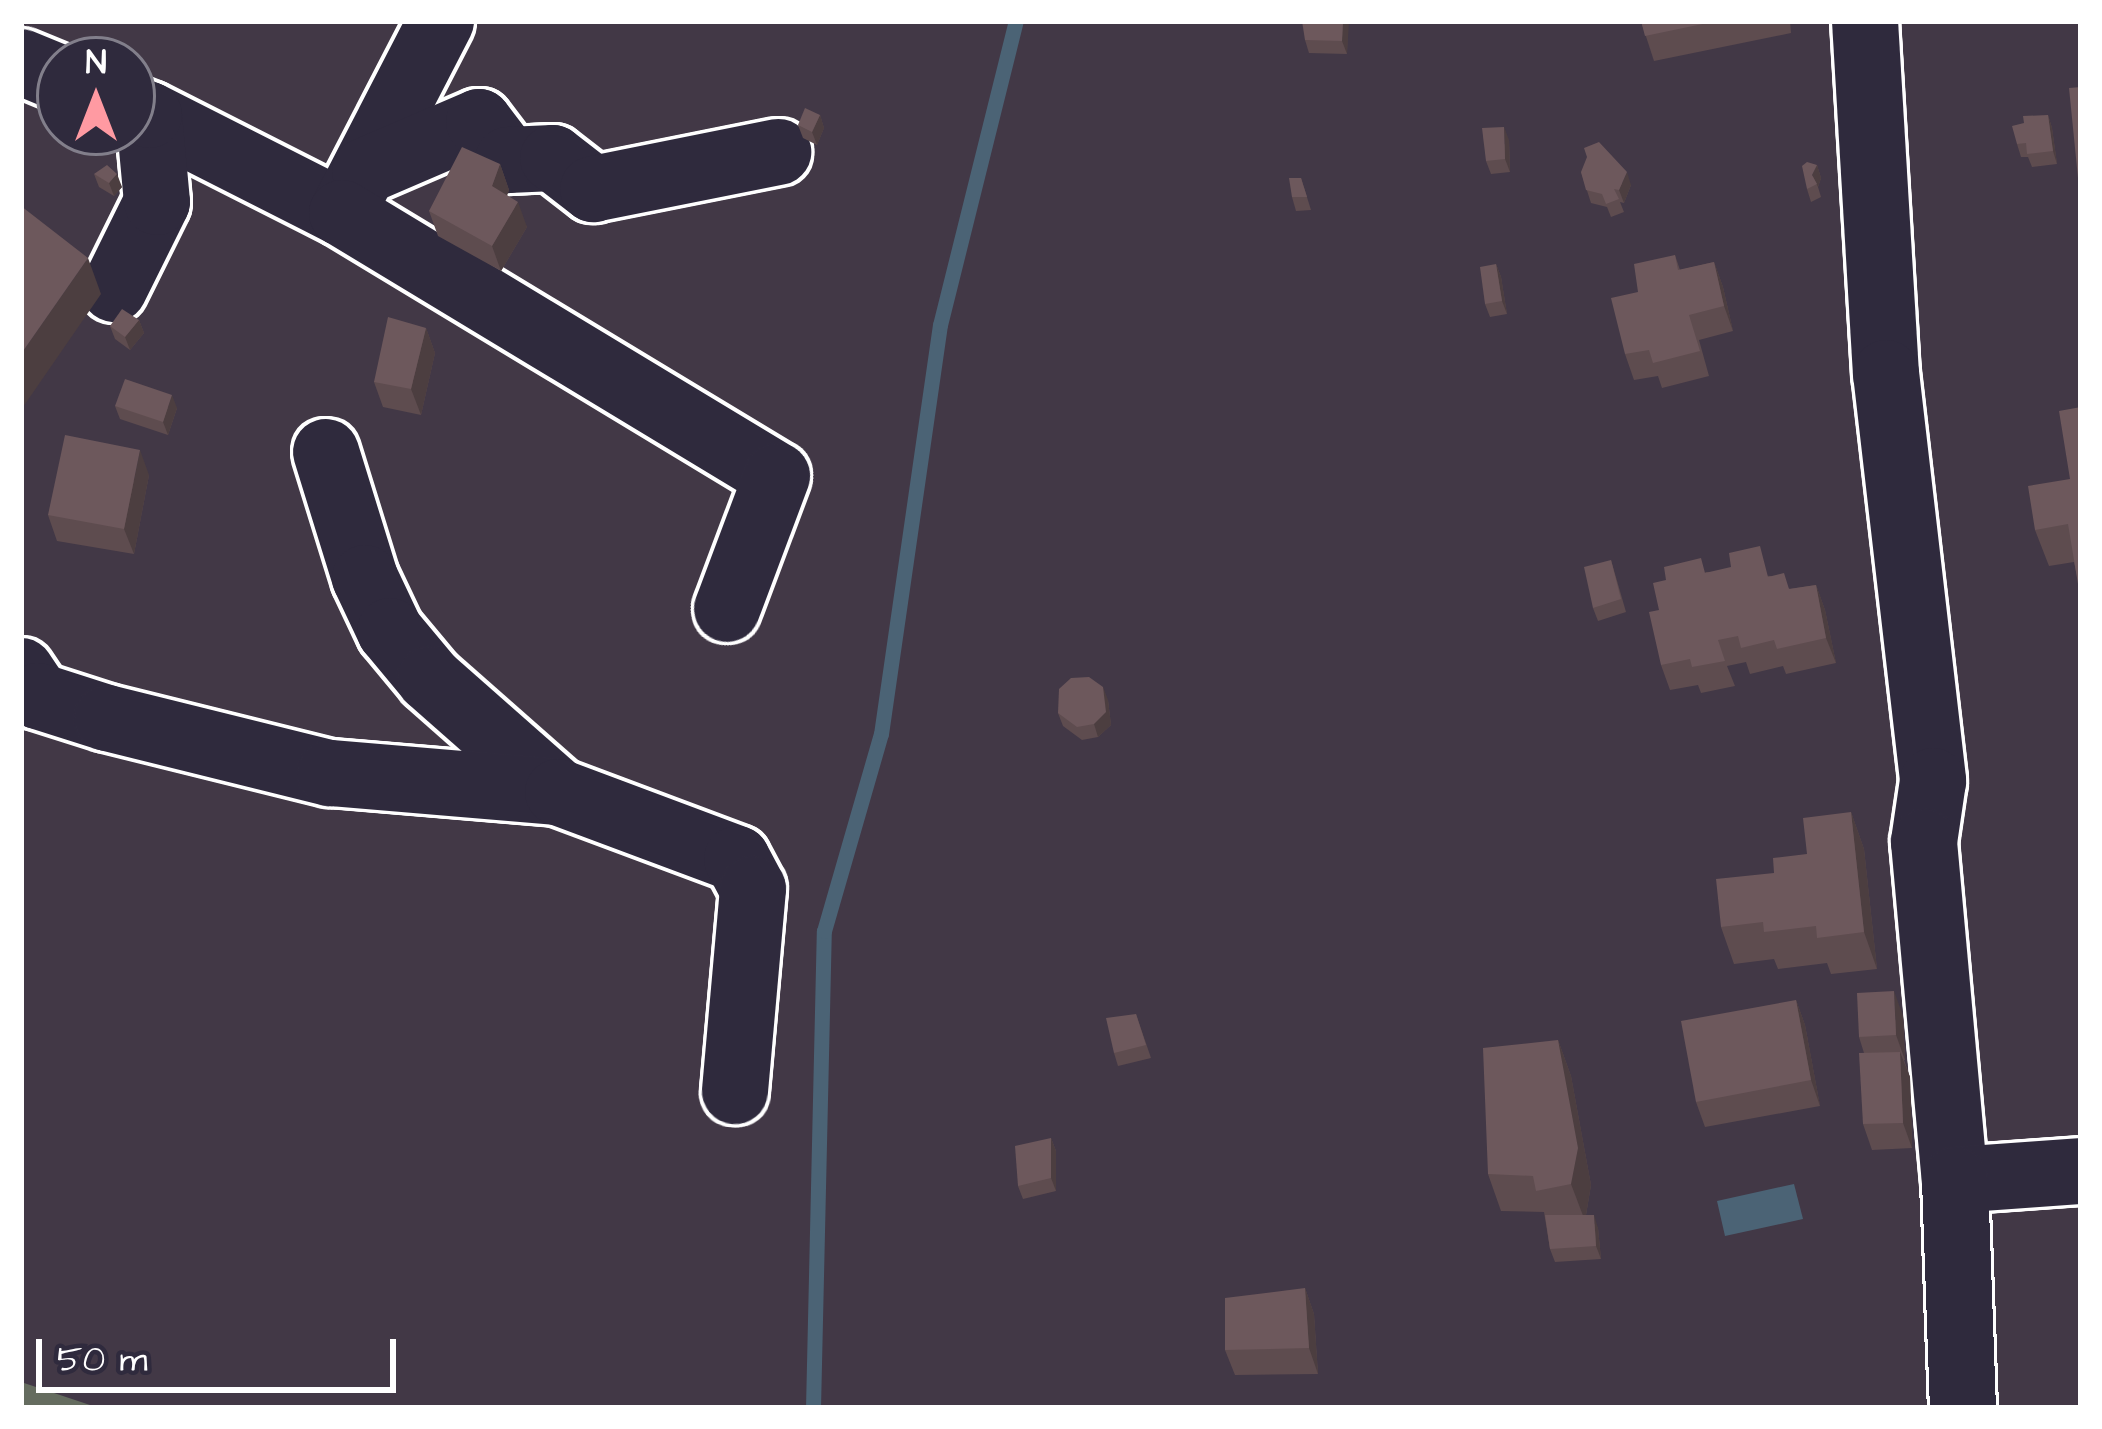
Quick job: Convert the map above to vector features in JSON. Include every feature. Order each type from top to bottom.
[{"type":"street","points":[[353,192],[441,21]]},
{"type":"street","points":[[1865,21],[1886,373],[1933,781],[1924,842],[1955,1180],[1963,1408]]},
{"type":"street","points":[[156,117],[353,192],[777,476],[727,609]]},
{"type":"street","points":[[353,192],[479,122],[508,160],[553,158],[593,189],[778,152]]},
{"type":"street","points":[[114,290],[158,202],[149,156]]},
{"type":"street","points":[[326,452],[365,578],[391,632],[430,679],[558,793]]},
{"type":"street","points":[[26,686],[330,773],[558,793],[737,859],[753,889],[735,1090]]},
{"type":"street","points":[[1955,1180],[2081,1171]]},
{"type":"green space","points":[[21,1382],[99,1408],[21,1408]]},
{"type":"water","points":[[1794,1184],[1803,1219],[1725,1236],[1717,1201]]},
{"type":"building","points":[[1302,21],[1343,21],[1342,41],[1305,40]]},
{"type":"building","points":[[1641,21],[1717,21],[1645,36]]},
{"type":"building","points":[[2081,87],[2081,208],[2069,88]]},
{"type":"building","points":[[805,108],[820,115],[812,132],[798,125]]},
{"type":"building","points":[[2048,115],[2053,151],[2027,154],[2026,143],[2017,144],[2012,126],[2024,123],[2023,116]]},
{"type":"building","points":[[1504,127],[1505,159],[1486,161],[1482,128]]},
{"type":"building","points":[[1599,142],[1627,172],[1619,190],[1614,189],[1619,199],[1606,204],[1602,194],[1586,190],[1581,172],[1587,157],[1584,148]]},
{"type":"building","points":[[462,147],[500,164],[492,186],[518,202],[492,246],[429,211]]},
{"type":"building","points":[[1807,162],[1817,165],[1812,175],[1817,184],[1807,189],[1802,166]]},
{"type":"building","points":[[107,165],[117,174],[109,183],[94,174]]},
{"type":"building","points":[[1289,178],[1301,178],[1307,197],[1292,197]]},
{"type":"building","points":[[21,206],[88,258],[21,354]]},
{"type":"building","points":[[1675,255],[1678,270],[1714,262],[1724,306],[1689,315],[1700,351],[1653,363],[1649,350],[1625,354],[1611,298],[1638,292],[1634,264]]},
{"type":"building","points":[[1496,264],[1502,301],[1485,304],[1480,267]]},
{"type":"building","points":[[122,309],[139,320],[125,337],[110,326]]},
{"type":"building","points":[[388,317],[426,328],[411,389],[374,382]]},
{"type":"building","points":[[125,379],[172,395],[163,422],[115,406]]},
{"type":"building","points":[[2081,407],[2078,584],[2068,524],[2035,530],[2028,486],[2070,479],[2059,411]]},
{"type":"building","points":[[65,435],[140,450],[124,529],[48,515]]},
{"type":"building","points":[[1760,546],[1768,577],[1784,573],[1789,589],[1816,585],[1826,638],[1777,649],[1774,640],[1741,648],[1738,636],[1718,640],[1725,661],[1692,667],[1690,659],[1661,665],[1649,612],[1659,610],[1653,583],[1666,580],[1664,567],[1701,558],[1705,573],[1731,567],[1729,553]]},
{"type":"building","points":[[1611,560],[1621,599],[1593,608],[1584,567]]},
{"type":"building","points":[[1089,677],[1103,687],[1106,712],[1094,724],[1077,727],[1058,713],[1059,689],[1071,678]]},
{"type":"building","points":[[1851,812],[1864,932],[1817,938],[1816,926],[1764,932],[1763,922],[1721,927],[1716,879],[1774,873],[1773,858],[1807,854],[1803,818]]},
{"type":"building","points":[[1894,991],[1896,1035],[1859,1037],[1857,993]]},
{"type":"building","points":[[1796,1000],[1811,1080],[1696,1102],[1681,1021]]},
{"type":"building","points":[[1136,1014],[1146,1045],[1114,1053],[1106,1018]]},
{"type":"building","points":[[1558,1040],[1578,1148],[1571,1184],[1536,1191],[1533,1176],[1488,1174],[1483,1048]]},
{"type":"building","points":[[1900,1052],[1903,1123],[1863,1124],[1859,1053]]},
{"type":"building","points":[[1051,1138],[1051,1178],[1018,1186],[1015,1146]]},
{"type":"building","points":[[1545,1215],[1594,1215],[1596,1246],[1550,1249]]},
{"type":"building","points":[[1305,1288],[1309,1348],[1225,1350],[1225,1298]]},
{"type":"waterway","points":[[813,1408],[824,931],[881,734],[940,325],[1016,21]]}]
